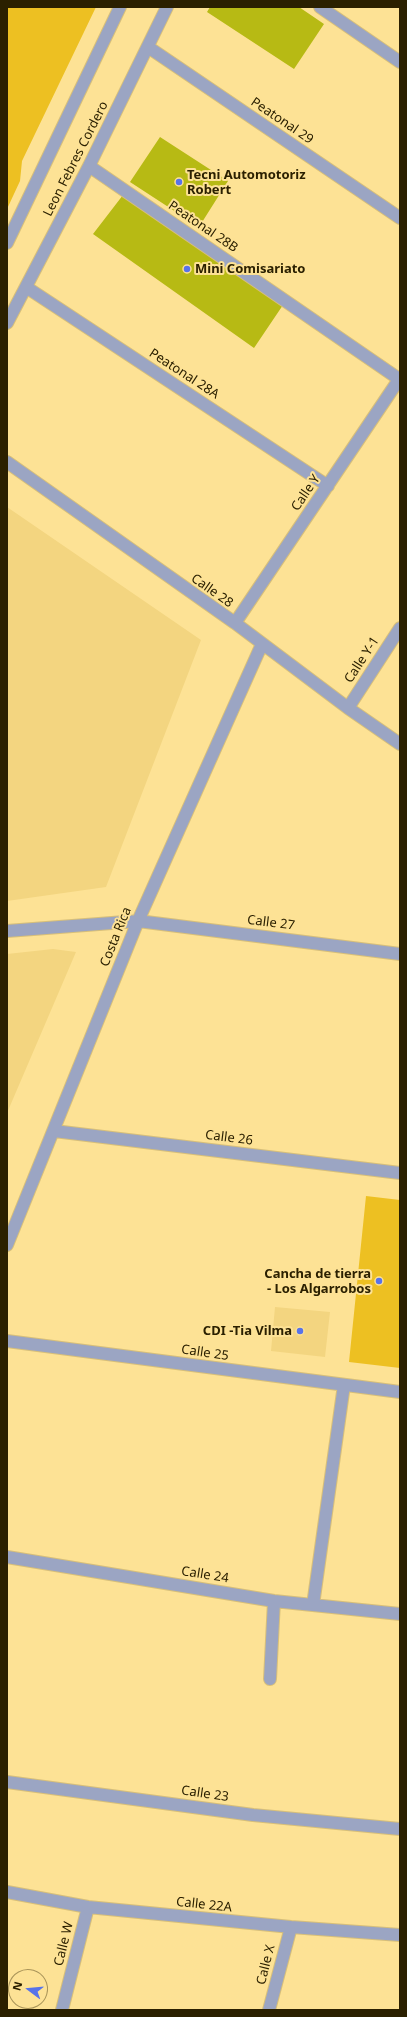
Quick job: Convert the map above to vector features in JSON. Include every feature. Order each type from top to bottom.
[{"type":"street","name":"Leon Febres Cordero","points":[[7,243],[120,7]]},
{"type":"street","name":"Leon Febres Cordero","points":[[7,323],[89,166],[167,7]]},
{"type":"street","points":[[320,7],[400,62]]},
{"type":"street","name":"Peatonal 29","points":[[148,47],[400,218]]},
{"type":"street","name":"Peatonal 28B","points":[[89,166],[400,378]]},
{"type":"street","name":"Peatonal 28A","points":[[26,286],[328,486]]},
{"type":"street","name":"Calle Y","points":[[234,623],[400,378]]},
{"type":"street","name":"Calle 28","points":[[7,462],[234,623],[348,708],[400,744]]},
{"type":"street","name":"Calle Y-1","points":[[348,708],[400,628]]},
{"type":"street","name":"Costa Rica","points":[[7,1245],[138,921],[262,644]]},
{"type":"street","name":"Calle 27","points":[[7,931],[138,921],[400,954]]},
{"type":"street","name":"Calle 26","points":[[54,1131],[400,1173]]},
{"type":"street","name":"Calle 25","points":[[7,1341],[344,1386],[400,1392]]},
{"type":"street","points":[[313,1605],[344,1386]]},
{"type":"street","name":"Calle 24","points":[[7,1557],[274,1601],[400,1614]]},
{"type":"street","points":[[270,1679],[274,1601]]},
{"type":"street","name":"Calle 23","points":[[7,1782],[253,1815],[400,1829]]},
{"type":"street","name":"Calle 22A","points":[[7,1892],[88,1907],[291,1927],[400,1935]]},
{"type":"street","name":"Calle W","points":[[62,2010],[88,1907]]},
{"type":"street","name":"Calle X","points":[[269,2010],[291,1927]]},
{"type":"shaded area","points":[[7,7],[96,7],[22,161],[20,181],[7,209]]},
{"type":"shaded area","points":[[7,507],[201,640],[106,887],[7,901]]},
{"type":"shaded area","points":[[53,949],[76,952],[7,1113],[7,954]]},
{"type":"shaded area","name":"Cancha de tierra - Los Algarrobos","points":[[366,1196],[400,1200],[400,1368],[349,1362]]},
{"type":"shaded area","name":"CDI -Tia Vilma","points":[[275,1307],[330,1312],[325,1357],[271,1351]]},
{"type":"building","points":[[210,7],[299,7],[324,24],[294,69],[207,12]]},
{"type":"building","name":"Tecni Automotoriz Robert","points":[[160,137],[228,181],[199,227],[130,182]]},
{"type":"building","name":"Mini Comisariato","points":[[123,195],[283,305],[254,348],[93,234]]},
{"type":"place","name":"Tecni Automotoriz Robert","points":[[179,182]]},
{"type":"place","name":"Mini Comisariato","points":[[187,269]]},
{"type":"place","name":"Cancha de tierra - Los Algarrobos","points":[[379,1281]]},
{"type":"place","name":"CDI -Tia Vilma","points":[[300,1331]]}]
